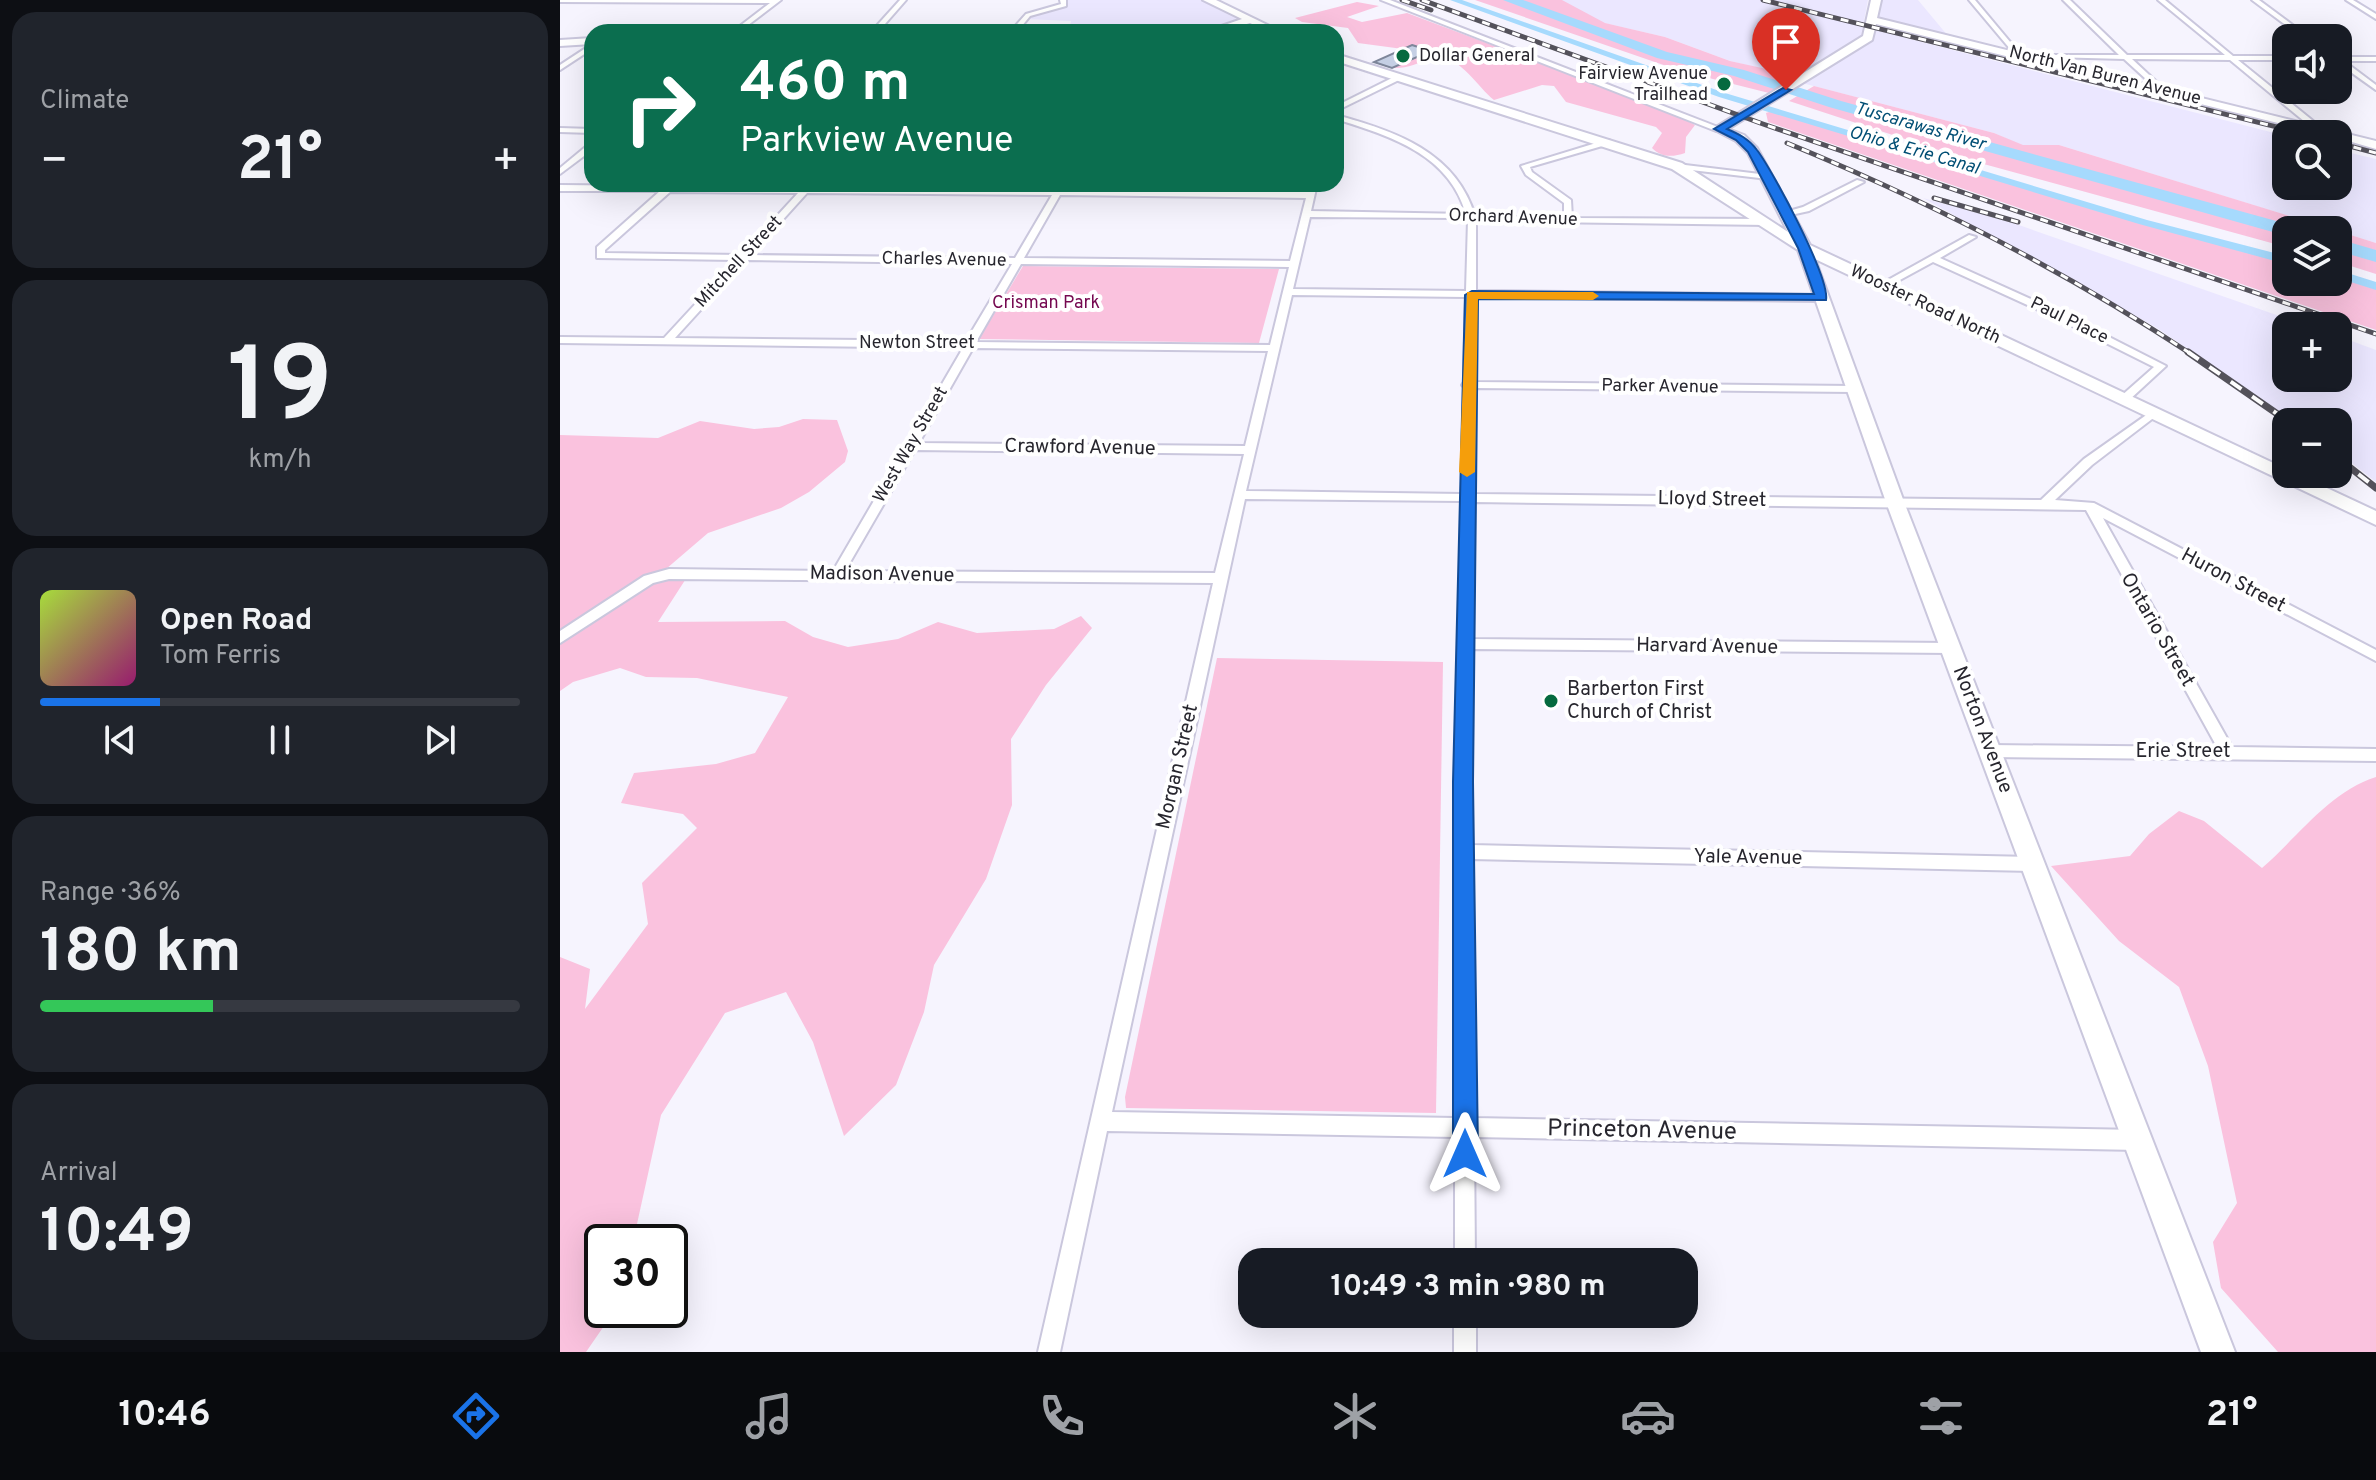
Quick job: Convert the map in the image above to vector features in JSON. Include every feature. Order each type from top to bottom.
[{"type":"main road","points":[[1208,0],[1260,24]]},
{"type":"main road","points":[[1719,129],[1868,38],[1876,0]]},
{"type":"main road","points":[[1237,24],[1251,20]]},
{"type":"main road","name":"North Van Buren Avenue","points":[[1873,20],[2284,120]]},
{"type":"main road","points":[[560,43],[584,44]]},
{"type":"main road","name":"Wooster Road North","points":[[1344,59],[1677,166],[1804,248],[2376,519]]},
{"type":"main road","name":"Norton Avenue","points":[[1719,129],[1747,143],[1804,248],[1895,502],[2218,1352]]},
{"type":"main road","name":"North Van Buren Avenue","points":[[2352,138],[2376,145]]},
{"type":"street","points":[[560,0],[777,0]]},
{"type":"street","points":[[746,24],[777,0]]},
{"type":"street","points":[[881,24],[903,0]]},
{"type":"street","points":[[1384,0],[1719,129]]},
{"type":"street","points":[[1972,0],[2021,55],[2272,58]]},
{"type":"street","points":[[2066,0],[2158,88]]},
{"type":"street","points":[[2161,0],[2308,120]]},
{"type":"street","points":[[2255,0],[2288,24]]},
{"type":"street","points":[[2349,0],[2376,17]]},
{"type":"street","points":[[1020,24],[1028,15],[1064,1]]},
{"type":"street","points":[[560,68],[584,50]]},
{"type":"street","points":[[2352,59],[2376,59]]},
{"type":"street","points":[[2352,70],[2376,88]]},
{"type":"street","points":[[1344,105],[1401,77]]},
{"type":"street","points":[[1344,120],[1393,137],[1443,167],[1465,190],[1472,219],[1464,644],[1465,1248]]},
{"type":"street","points":[[560,130],[584,131]]},
{"type":"street","points":[[1568,221],[1568,202],[1529,173],[1525,166],[1606,142]]},
{"type":"street","points":[[560,172],[584,152]]},
{"type":"street","points":[[1677,166],[1768,177]]},
{"type":"street","points":[[1786,213],[1806,209],[1860,182]]},
{"type":"street","points":[[560,188],[584,188]]},
{"type":"street","name":"Charles Avenue","points":[[665,192],[599,251],[600,256],[1294,264]]},
{"type":"street","name":"Mitchell Street","points":[[667,341],[803,192]]},
{"type":"street","name":"West Way Street","points":[[837,574],[1058,192]]},
{"type":"street","name":"Morgan Street","points":[[1049,1352],[1220,578],[1311,192]]},
{"type":"street","name":"Orchard Avenue","points":[[1307,214],[1457,215],[1472,219],[1568,221],[1767,222]]},
{"type":"street","points":[[1884,285],[1972,237]]},
{"type":"street","name":"Paul Place","points":[[1932,258],[2161,366],[2124,399]]},
{"type":"street","points":[[1287,292],[1822,298]]},
{"type":"street","name":"Newton Street","points":[[560,340],[1275,348]]},
{"type":"street","name":"Parker Avenue","points":[[1467,385],[1853,389]]},
{"type":"street","points":[[2044,504],[2088,462],[2152,414]]},
{"type":"street","name":"Crawford Avenue","points":[[910,446],[1249,450]]},
{"type":"street","name":"Lloyd Street","points":[[1240,495],[2090,506]]},
{"type":"street","name":"Huron Street","points":[[2090,506],[2376,656]]},
{"type":"street","name":"Ontario Street","points":[[2090,506],[2227,752]]},
{"type":"street","name":"Madison Avenue","points":[[561,637],[657,576],[837,574],[1220,578]]},
{"type":"street","name":"Harvard Avenue","points":[[1464,644],[1951,648]]},
{"type":"street","name":"Erie Street","points":[[1990,751],[2376,755]]},
{"type":"street","name":"Yale Avenue","points":[[1463,852],[2032,864]]},
{"type":"street","name":"Princeton Avenue","points":[[1099,1121],[2138,1140]]},
{"type":"street","points":[[1465,1328],[1465,1352]]},
{"type":"shaded area","points":[[1067,0],[1205,0],[1249,20],[1234,24],[1070,24],[1071,21],[1026,19],[1066,5]]},
{"type":"shaded area","points":[[1558,0],[1868,0],[1861,36],[1796,77],[1730,61],[1665,37],[1604,23]]},
{"type":"shaded area","points":[[1878,0],[1918,0],[1948,36],[1875,20]]},
{"type":"shaded area","points":[[1875,30],[2272,132],[2272,200],[2352,200],[2352,153],[2376,159],[2376,243],[2352,236],[2352,216],[2289,216],[2059,145],[2023,146],[1994,133],[1802,83],[1873,39]]},
{"type":"shaded area","points":[[1923,198],[2013,223],[2272,313],[2272,392],[2352,392],[2352,341],[2376,350],[2376,482],[2352,463],[2352,408],[2274,408],[2157,328]]},
{"type":"green space","points":[[1475,0],[1562,0],[1605,23],[1665,37],[1730,61],[1793,75],[1769,93],[1681,71]]},
{"type":"green space","points":[[1357,2],[1379,6],[1347,17],[1362,22],[1407,13],[1670,112],[1695,125],[1686,137],[1685,153],[1672,156],[1660,154],[1652,148],[1662,133],[1656,127],[1566,102],[1554,86],[1542,85],[1494,100],[1466,71],[1449,60],[1431,59],[1392,68],[1429,50],[1412,45],[1403,49],[1358,43],[1344,24],[1317,24],[1295,18]]},
{"type":"green space","points":[[1814,86],[1994,133],[2023,145],[2059,145],[2290,216],[2272,216],[2272,243],[1969,160],[1789,101]]},
{"type":"green space","points":[[1775,110],[2143,222],[2272,256],[2272,294],[1768,122],[1766,113]]},
{"type":"green space","points":[[2352,235],[2376,243],[2376,274],[2352,266]]},
{"type":"green space","name":"Crisman Park","points":[[1023,266],[1279,269],[1259,343],[979,339]]},
{"type":"green space","points":[[2352,279],[2376,287],[2376,330],[2352,322],[2352,312],[2323,312],[2277,296],[2352,296]]},
{"type":"green space","points":[[803,419],[837,420],[848,451],[845,462],[809,492],[781,508],[708,533],[659,575],[689,574],[658,622],[785,621],[813,637],[848,647],[898,639],[938,622],[977,633],[1054,629],[1081,616],[1092,628],[1046,685],[1011,739],[1012,805],[986,879],[934,965],[924,1012],[896,1085],[844,1136],[813,1042],[786,992],[725,1013],[661,1115],[637,1224],[584,1224],[584,1328],[603,1328],[586,1352],[560,1352],[560,957],[590,969],[585,1009],[648,924],[642,883],[697,828],[683,814],[621,803],[634,773],[716,764],[755,753],[788,697],[697,678],[646,677],[620,668],[573,682],[560,691],[560,435],[658,438],[700,421],[754,429],[779,427]]},
{"type":"green space","points":[[1217,658],[1443,662],[1436,1113],[1126,1108],[1125,1097]]},
{"type":"green space","points":[[2376,777],[2376,1352],[2278,1352],[2221,1288],[2213,1242],[2237,1203],[2208,1066],[2179,987],[2119,941],[2051,866],[2130,856],[2149,834],[2179,811],[2204,821],[2262,868],[2329,804]]},
{"type":"building","name":"Dollar General","points":[[1412,45],[1431,51],[1392,68],[1374,62]]},
{"type":"waterway","name":"Ohio & Erie Canal","points":[[1454,0],[1722,95],[2143,222],[2272,256]]},
{"type":"waterway","name":"Tuscarawas River","points":[[1510,0],[1662,55],[1739,73],[1835,104],[2272,226]]},
{"type":"waterway","name":"Tuscarawas River","points":[[2352,249],[2376,256]]},
{"type":"waterway","name":"Ohio & Erie Canal","points":[[2352,278],[2376,286]]},
{"type":"railway","points":[[1402,0],[1431,10]]},
{"type":"railway","points":[[1422,0],[1763,124],[2376,334]]},
{"type":"railway","points":[[1763,0],[2272,126]]},
{"type":"railway","points":[[1787,143],[1892,189],[1994,239],[2094,294],[2189,353]]},
{"type":"railway","points":[[2352,147],[2376,153]]},
{"type":"railway","points":[[1934,198],[2018,222]]},
{"type":"railway","points":[[2189,353],[2272,410]]},
{"type":"railway","points":[[2352,469],[2376,488]]},
{"type":"slow traffic","points":[[1467,472],[1467,385],[1472,295],[1593,296]]},
{"type":"place","name":"Dollar General","points":[[1403,56]]},
{"type":"place","name":"Fairview Avenue Trailhead","points":[[1724,84]]},
{"type":"place","name":"Barberton First Church of Christ","points":[[1551,701]]},
{"type":"route","points":[[1465,1154],[1464,644],[1467,385],[1472,295],[1822,298],[1804,248],[1753,151],[1740,138],[1719,129],[1786,90]]}]
